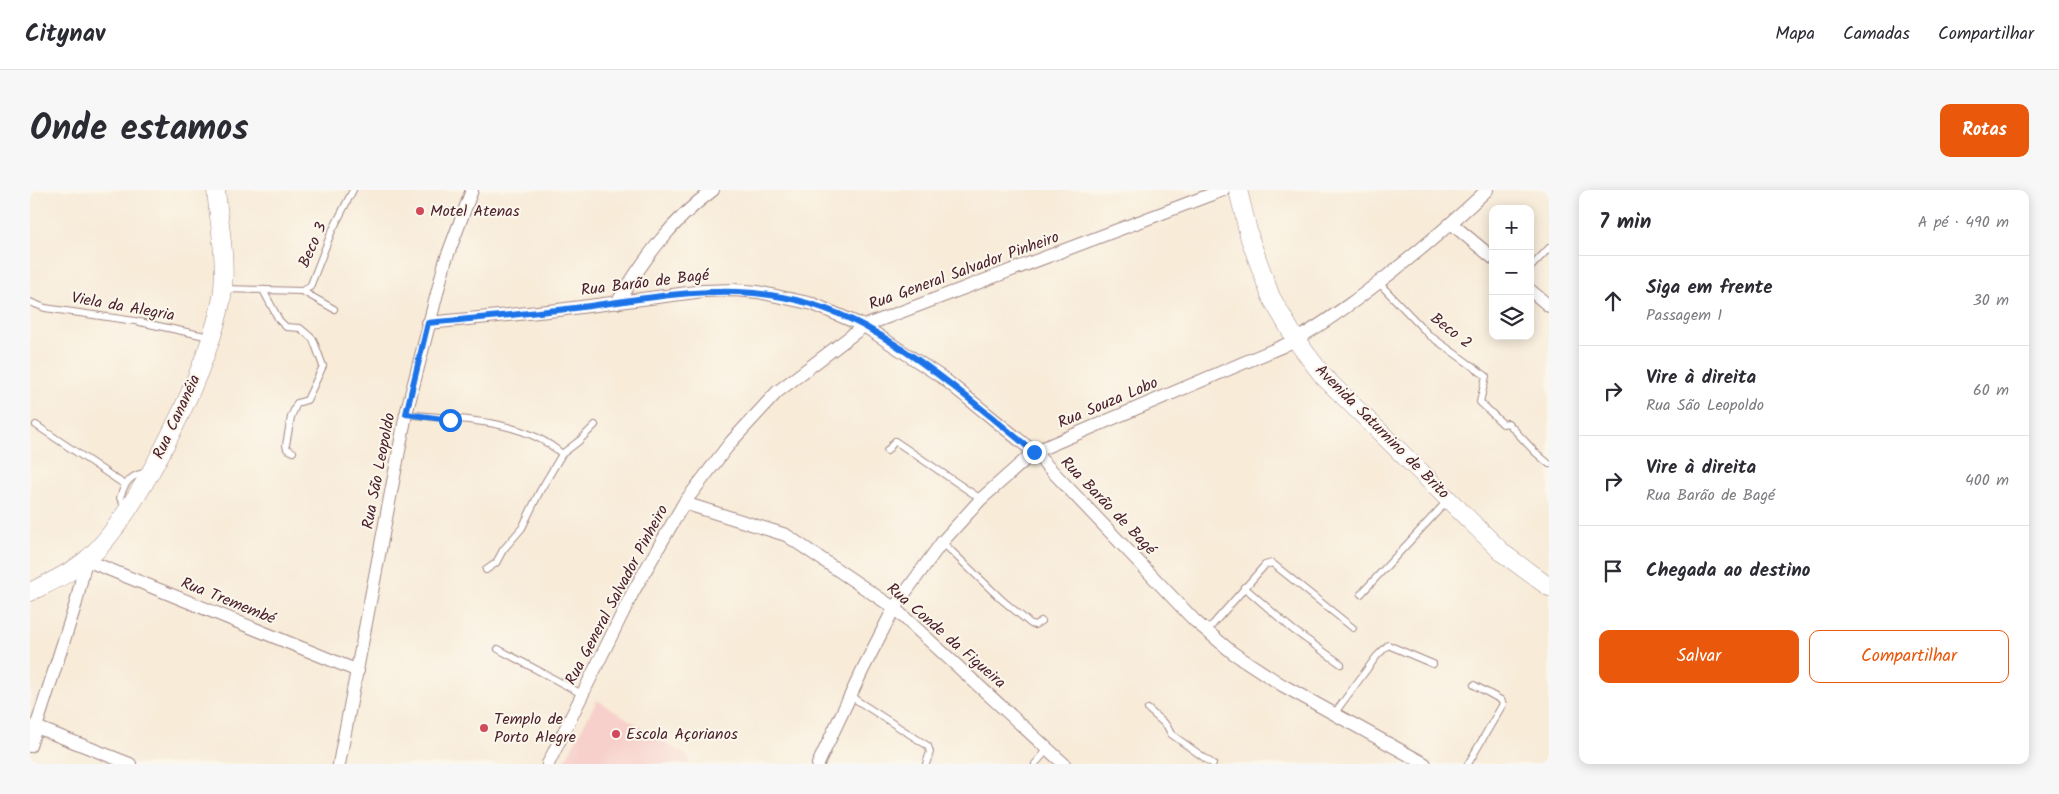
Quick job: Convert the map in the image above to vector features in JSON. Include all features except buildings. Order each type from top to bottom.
[{"type":"main road","name":"Rua Cananéia","points":[[30,592],[86,560],[128,510],[150,474],[212,338],[223,289],[216,190]]},
{"type":"main road","name":"Avenida Saturnino de Brito","points":[[1238,190],[1250,240],[1271,297],[1296,340],[1323,376],[1504,554],[1549,587]]},
{"type":"street","name":"Rua São Leopoldo","points":[[339,764],[406,414],[445,262],[472,190]]},
{"type":"street","points":[[617,303],[647,255],[664,234],[689,208],[712,190]]},
{"type":"street","name":"Rua General Salvador Pinheiro","points":[[548,764],[633,592],[684,503],[731,442],[777,392],[864,326],[1223,190]]},
{"type":"street","name":"Rua Souza Lobo","points":[[818,764],[894,608],[942,542],[981,499],[1034,452],[1311,332],[1379,283],[1452,224],[1487,190]]},
{"type":"street","points":[[1452,224],[1489,255]]},
{"type":"street","name":"Rua Barão de Bagé","points":[[428,323],[617,303],[703,291],[758,292],[813,304],[864,326],[943,378],[1034,452],[1207,631],[1248,665],[1424,764]]},
{"type":"street","points":[[1534,293],[1549,306]]},
{"type":"street","name":"Rua Conde da Figueira","points":[[684,503],[786,535],[894,608],[1064,764]]},
{"type":"street","points":[[30,746],[76,603],[86,560]]},
{"type":"street","name":"Rua Tremembé","points":[[86,560],[358,671]]},
{"type":"street","points":[[36,727],[130,764]]},
{"type":"lane","name":"Beco 3","points":[[223,289],[302,291],[310,286],[331,234],[353,190]]},
{"type":"lane","points":[[1534,264],[1549,248]]},
{"type":"lane","name":"Beco 2","points":[[1379,283],[1430,335],[1486,376],[1480,402],[1503,424],[1508,423],[1534,452],[1549,464]]},
{"type":"lane","points":[[263,290],[278,320],[286,326],[300,328],[313,339],[323,366],[307,400],[297,403],[290,417],[286,445],[287,450],[293,452]]},
{"type":"lane","points":[[302,291],[334,309]]},
{"type":"lane","name":"Viela da Alegria","points":[[30,302],[45,308],[135,321],[212,338]]},
{"type":"lane","points":[[406,414],[517,430],[552,445],[562,454]]},
{"type":"lane","points":[[36,425],[125,485]]},
{"type":"lane","points":[[486,570],[496,563],[503,550],[522,528],[540,491],[562,454],[595,425]]},
{"type":"lane","points":[[886,451],[895,441],[981,499]]},
{"type":"lane","points":[[128,510],[120,498],[125,485],[138,473],[150,474]]},
{"type":"lane","points":[[1360,594],[1448,500]]},
{"type":"lane","points":[[942,542],[1000,599],[1031,624],[1036,625],[1041,621]]},
{"type":"lane","points":[[1207,631],[1265,565],[1272,563],[1353,628]]},
{"type":"lane","points":[[1244,587],[1292,629],[1341,664]]},
{"type":"lane","points":[[1334,714],[1376,656],[1388,645],[1433,664]]},
{"type":"lane","points":[[498,649],[582,694]]},
{"type":"lane","points":[[1468,764],[1504,704],[1501,700],[1474,685]]},
{"type":"lane","points":[[850,696],[928,746],[930,752],[926,764]]},
{"type":"lane","points":[[1148,709],[1167,726],[1171,734],[1214,764]]},
{"type":"lane","points":[[1035,764],[1048,749]]},
{"type":"shaded area","name":"Escola Açorianos","points":[[597,700],[690,758],[689,764],[563,764]]},
{"type":"place","name":"Motel Atenas","points":[[420,211]]},
{"type":"place","name":"Templo de Porto Alegre","points":[[484,728]]},
{"type":"place","name":"Escola Açorianos","points":[[616,734]]},
{"type":"route","points":[[450,420],[406,414],[428,323],[558,310],[703,291],[734,290],[758,292],[813,304],[864,326],[943,378],[1034,452]]}]
